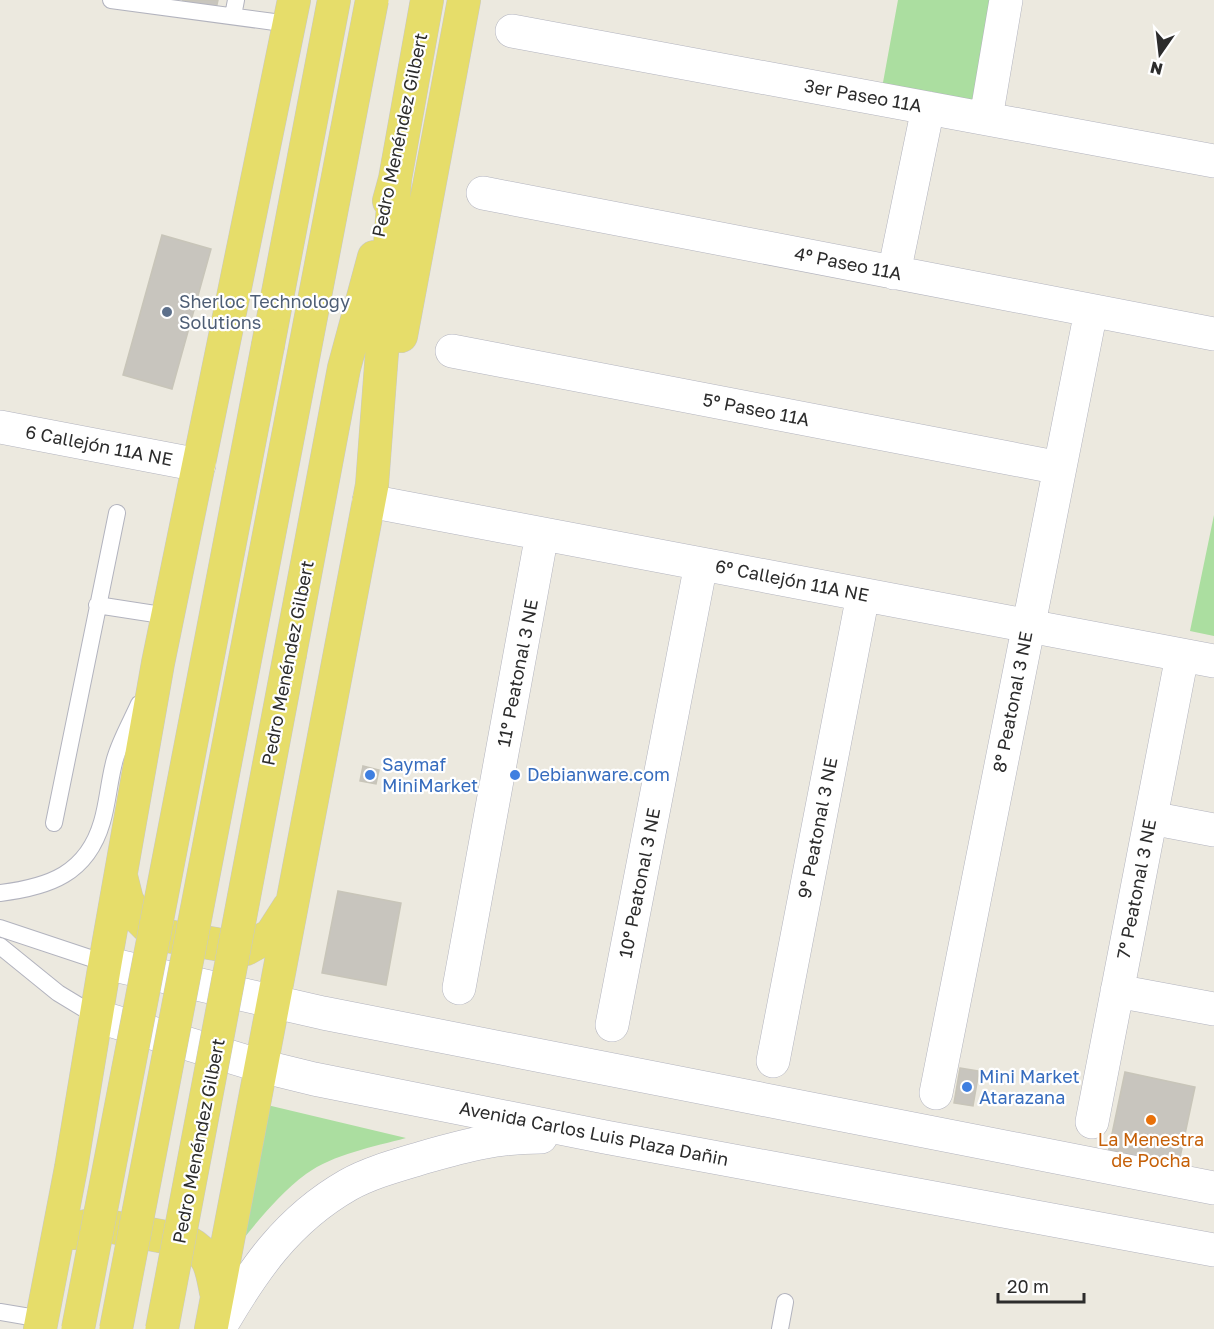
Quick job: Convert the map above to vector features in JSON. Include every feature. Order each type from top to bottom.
[{"type":"main road","points":[[78,1329],[334,0]]},
{"type":"main road","points":[[116,1329],[372,0]]},
{"type":"main road","name":"Pedro Menéndez Gilbert","points":[[162,1329],[344,368],[394,179],[427,0]]},
{"type":"main road","points":[[211,1329],[464,0]]},
{"type":"main road","points":[[41,1324],[71,1168],[158,663],[291,12]]},
{"type":"main road","points":[[371,493],[394,179]]},
{"type":"main road","points":[[121,876],[127,900],[135,914],[147,926],[161,935],[230,948],[246,949],[271,935],[292,902]]},
{"type":"main road","points":[[50,1269],[63,1245],[72,1235],[82,1227],[97,1224],[186,1241],[198,1248],[206,1256],[212,1270],[217,1297]]},
{"type":"street","points":[[986,118],[1006,0]]},
{"type":"street","name":"3er Paseo 11A","points":[[512,31],[1214,160]]},
{"type":"street","points":[[894,273],[928,108]]},
{"type":"street","name":"4º Paseo 11A","points":[[483,193],[1214,334]]},
{"type":"street","name":"8º Peatonal 3 NE","points":[[936,1093],[1091,311]]},
{"type":"street","name":"5º Paseo 11A","points":[[452,351],[1060,468]]},
{"type":"street","name":"6 Callejón 11A NE","points":[[0,427],[199,465]]},
{"type":"street","name":"6º Callejón 11A NE","points":[[371,493],[543,534],[1214,661]]},
{"type":"street","name":"11º Peatonal 3 NE","points":[[459,988],[543,534]]},
{"type":"street","name":"10º Peatonal 3 NE","points":[[612,1026],[701,564]]},
{"type":"street","name":"9º Peatonal 3 NE","points":[[772,1061],[863,595]]},
{"type":"street","name":"7º Peatonal 3 NE","points":[[1092,1122],[1182,656]]},
{"type":"street","points":[[1151,818],[1214,830]]},
{"type":"street","points":[[105,963],[273,1002],[1214,1188]]},
{"type":"street","points":[[1117,991],[1214,1009]]},
{"type":"street","name":"Avenida Carlos Luis Plaza Dañin","points":[[96,1016],[261,1066],[314,1079],[605,1137],[1214,1250]]},
{"type":"street","points":[[219,1329],[260,1262],[285,1232],[320,1202],[349,1184],[379,1172],[466,1145],[508,1137],[605,1137]]},
{"type":"lane","points":[[111,0],[291,12]]},
{"type":"lane","points":[[54,823],[117,513]]},
{"type":"lane","points":[[97,605],[168,616]]},
{"type":"lane","points":[[0,893],[22,891],[57,880],[76,867],[92,847],[102,822],[115,757],[158,663]]},
{"type":"lane","points":[[0,928],[105,963]]},
{"type":"lane","name":"Avenida Carlos Luis Plaza Dañin","points":[[0,946],[58,993],[96,1016]]},
{"type":"lane","points":[[780,1329],[785,1302]]},
{"type":"lane","points":[[0,1312],[41,1324]]},
{"type":"green space","points":[[898,0],[994,0],[975,105],[882,88]]},
{"type":"green space","points":[[1214,515],[1214,636],[1190,631]]},
{"type":"green space","points":[[263,1104],[406,1138],[341,1156],[306,1174],[260,1218],[236,1248]]},
{"type":"building","points":[[182,0],[218,0],[216,9]]},
{"type":"building","name":"Sherloc Technology Solutions","points":[[162,235],[211,249],[172,389],[123,375]]},
{"type":"building","name":"Saymaf MiniMarket","points":[[363,766],[379,770],[376,784],[360,781]]},
{"type":"building","points":[[338,891],[401,903],[386,985],[322,973]]},
{"type":"building","name":"Mini Market Atarazana","points":[[960,1068],[979,1071],[973,1106],[954,1103]]},
{"type":"building","name":"La Menestra de Pocha","points":[[1125,1072],[1195,1087],[1178,1167],[1108,1153]]},
{"type":"place","name":"Sherloc Technology Solutions","points":[[167,312]]},
{"type":"place","name":"Saymaf MiniMarket","points":[[370,775]]},
{"type":"place","name":"Debianware.com","points":[[515,775]]},
{"type":"place","name":"Mini Market Atarazana","points":[[967,1087]]},
{"type":"place","name":"La Menestra de Pocha","points":[[1151,1120]]}]
